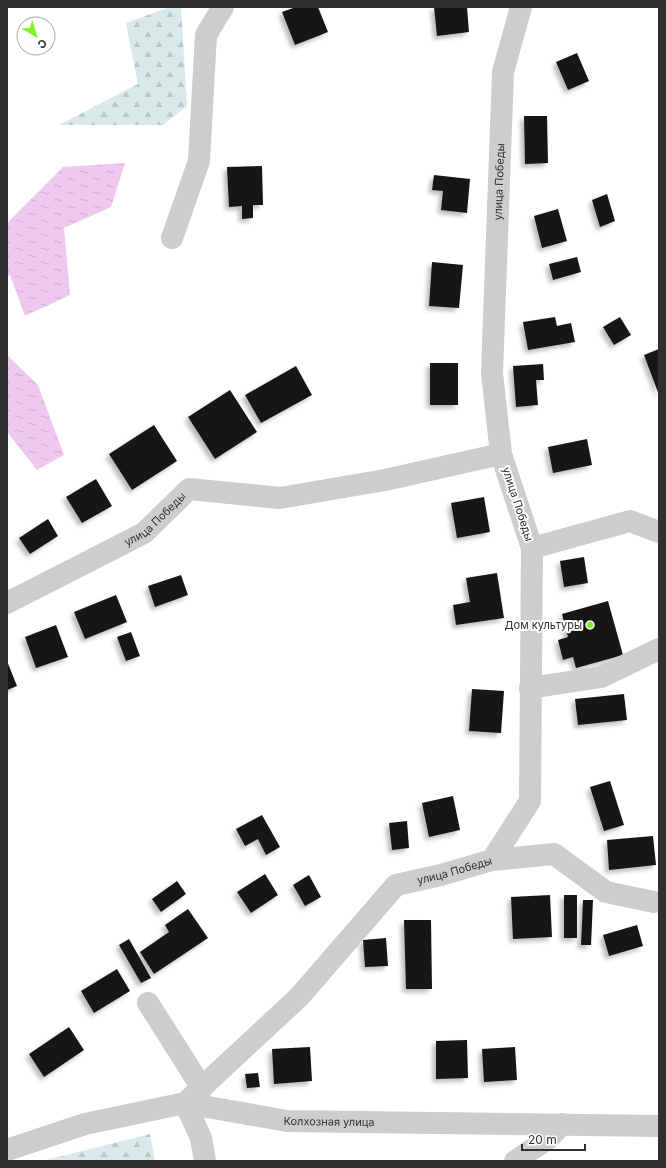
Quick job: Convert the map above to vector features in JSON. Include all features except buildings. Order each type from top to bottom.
[{"type":"street","points":[[172,238],[199,161],[206,35],[223,7]]},
{"type":"street","name":"улица Победы","points":[[186,1103],[298,997],[396,885],[441,875],[492,860],[530,801],[532,548],[501,454],[492,373],[503,72],[521,7]]},
{"type":"street","name":"улица Победы","points":[[7,604],[144,533],[189,489],[280,498],[385,480],[501,454]]},
{"type":"street","points":[[532,548],[630,521],[659,532]]},
{"type":"street","points":[[530,688],[600,677],[659,649]]},
{"type":"street","points":[[492,860],[554,854],[606,892],[654,902]]},
{"type":"street","points":[[148,1003],[202,1088]]},
{"type":"street","points":[[186,1103],[201,1138],[205,1161]]},
{"type":"street","name":"Колхозная улица","points":[[7,1150],[85,1124],[186,1103],[287,1121],[659,1126]]},
{"type":"street","points":[[514,1161],[549,1138],[562,1124]]},
{"type":"green space","points":[[170,7],[181,7],[187,106],[163,125],[59,125],[138,84],[126,23]]},
{"type":"green space","points":[[150,1134],[155,1161],[42,1161]]},
{"type":"water","points":[[125,163],[111,207],[64,228],[70,295],[25,316],[10,275],[7,276],[7,223],[63,167]]},
{"type":"water","points":[[7,355],[38,385],[64,455],[37,470],[7,432]]},
{"type":"place","name":"Дом культуры","points":[[590,625]]}]
